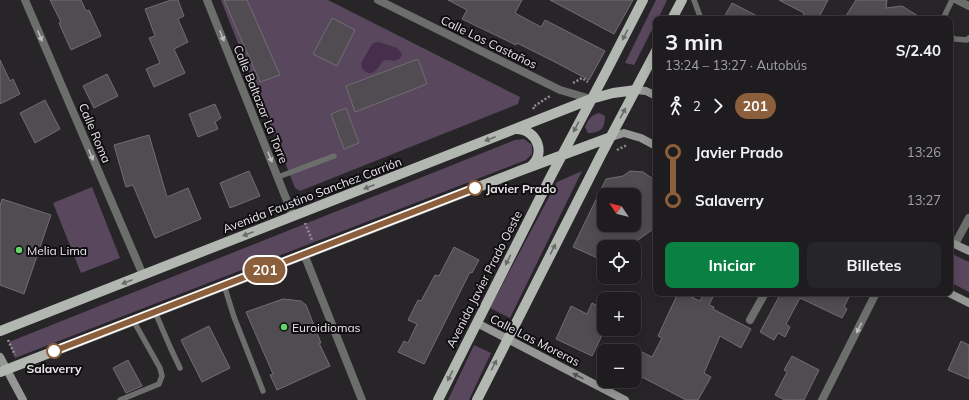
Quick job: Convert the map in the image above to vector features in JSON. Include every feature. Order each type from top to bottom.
[{"type":"main road","name":"Avenida Javier Prado Oeste","points":[[438,400],[562,155],[643,0]]},
{"type":"main road","points":[[674,16],[682,0]]},
{"type":"main road","points":[[477,400],[600,157],[636,90],[652,65]]},
{"type":"main road","name":"Avenida Faustino Sanchez Carrión","points":[[3,335],[143,275],[591,99],[613,93],[636,90]]},
{"type":"main road","points":[[514,130],[527,131],[534,137],[538,145],[538,155],[536,160],[528,168]]},
{"type":"main road","points":[[3,370],[611,137]]},
{"type":"street","name":"Calle Roma","points":[[25,0],[143,275]]},
{"type":"street","name":"Calle Baltazar La Torre","points":[[207,0],[278,177],[297,215]]},
{"type":"street","name":"Calle Los Castaños","points":[[378,0],[560,90],[591,99]]},
{"type":"street","points":[[957,0],[969,6]]},
{"type":"street","points":[[636,90],[646,91],[653,94]]},
{"type":"street","points":[[611,137],[624,133],[641,138],[653,144]]},
{"type":"street","points":[[969,218],[953,243],[969,251]]},
{"type":"street","points":[[304,254],[362,400]]},
{"type":"street","points":[[953,295],[969,303]]},
{"type":"street","points":[[750,320],[763,296]]},
{"type":"street","points":[[822,400],[874,296]]},
{"type":"street","name":"Calle Las Moreras","points":[[477,323],[626,400]]},
{"type":"street","points":[[0,357],[3,370],[23,400]]},
{"type":"lane","points":[[694,0],[700,16]]},
{"type":"lane","points":[[944,16],[952,0]]},
{"type":"lane","points":[[953,38],[967,40],[969,38]]},
{"type":"lane","points":[[278,177],[334,156]]},
{"type":"lane","points":[[224,285],[234,317],[264,391]]},
{"type":"lane","points":[[155,312],[180,368]]},
{"type":"lane","points":[[120,400],[159,384],[162,376],[160,368],[133,320]]},
{"type":"path","points":[[539,120],[533,107],[582,78],[590,82]]},
{"type":"path","points":[[600,157],[641,138]]},
{"type":"path","points":[[297,215],[316,250]]},
{"type":"path","points":[[3,335],[16,358]]},
{"type":"shaded area","points":[[221,0],[328,0],[520,97],[518,104],[300,191],[295,188]]},
{"type":"shaded area","points":[[656,0],[667,0],[659,16],[653,16],[653,28],[634,65],[625,63]]},
{"type":"shaded area","points":[[379,42],[397,48],[402,55],[396,60],[384,60],[372,73],[366,72],[361,63],[372,44]]},
{"type":"shaded area","points":[[599,113],[605,116],[603,127],[599,131],[588,133],[585,127],[587,122],[592,116]]},
{"type":"shaded area","points":[[524,139],[532,145],[532,154],[526,160],[15,358],[9,342],[515,140]]},
{"type":"shaded area","points":[[582,171],[510,318],[490,308],[557,182]]},
{"type":"shaded area","points":[[92,187],[120,258],[81,273],[53,203]]},
{"type":"shaded area","points":[[953,254],[969,262],[969,292],[953,284]]},
{"type":"shaded area","points":[[474,345],[491,353],[469,400],[448,400]]},
{"type":"building","points":[[50,0],[81,0],[86,11],[89,10],[101,36],[71,50],[59,23],[61,22]]},
{"type":"building","points":[[171,0],[178,0],[184,16],[178,19],[188,42],[174,49],[185,73],[154,87],[146,69],[160,63],[149,38],[155,36],[145,9]]},
{"type":"building","points":[[224,0],[247,0],[280,75],[260,82]]},
{"type":"building","points":[[448,0],[522,0],[515,13],[541,27],[545,20],[605,51],[589,80],[517,43],[516,45],[462,19],[467,10]]},
{"type":"building","points":[[550,0],[633,0],[614,34]]},
{"type":"building","points":[[779,0],[828,0],[820,16],[802,16],[804,13]]},
{"type":"building","points":[[856,0],[887,0],[886,8],[902,6],[918,16],[846,16]]},
{"type":"building","points":[[732,3],[757,16],[725,16]]},
{"type":"building","points":[[332,18],[355,30],[337,66],[313,54]]},
{"type":"building","points":[[418,59],[427,84],[355,112],[346,86]]},
{"type":"building","points":[[0,60],[10,81],[13,79],[20,94],[0,104]]},
{"type":"building","points":[[107,74],[118,96],[94,108],[83,86]]},
{"type":"building","points":[[45,100],[60,129],[35,143],[20,113]]},
{"type":"building","points":[[215,104],[221,118],[215,122],[218,129],[198,137],[189,114]]},
{"type":"building","points":[[346,108],[359,143],[344,149],[331,114]]},
{"type":"building","points":[[149,135],[167,197],[188,188],[201,219],[155,238],[133,185],[126,187],[114,145]]},
{"type":"building","points":[[249,171],[260,196],[230,208],[220,183]]},
{"type":"building","points":[[630,171],[643,172],[653,179],[653,229],[638,240],[597,240],[597,258],[573,247],[597,198],[597,232],[641,232],[641,188],[602,188],[606,179],[623,176]]},
{"type":"building","name":"Melia Lima","points":[[2,199],[51,215],[24,294],[0,285],[0,206]]},
{"type":"building","points":[[454,247],[479,260],[472,273],[470,272],[424,364],[398,352],[404,341],[408,343],[417,324],[408,320],[418,300],[421,301],[435,275],[439,276]]},
{"type":"building","points":[[677,296],[689,296],[700,301],[702,296],[714,296],[709,305],[714,307],[713,309],[751,329],[741,348],[720,336],[704,373],[711,377],[698,400],[686,400],[641,377],[641,352],[652,357],[662,338],[658,336]]},
{"type":"building","points":[[779,296],[850,296],[844,307],[847,309],[842,318],[800,298],[786,324],[790,327],[785,337],[778,333],[774,340],[760,332]]},
{"type":"building","name":"Euroidiomas","points":[[283,299],[301,301],[306,305],[321,343],[319,343],[330,366],[277,390],[270,375],[273,374],[246,312]]},
{"type":"building","points":[[592,303],[597,306],[597,336],[602,336],[592,356],[556,339],[571,306],[587,314]]},
{"type":"building","points":[[209,326],[230,368],[202,382],[181,340]]},
{"type":"building","points":[[961,341],[969,345],[969,379],[948,370]]},
{"type":"building","points":[[792,356],[819,370],[804,400],[785,400],[775,395],[787,372],[784,370]]},
{"type":"building","points":[[128,360],[142,386],[126,393],[113,368]]},
{"type":"bus line","name":"201","points":[[54,351],[475,188]]},
{"type":"place","name":"Javier Prado","points":[[475,188]]},
{"type":"place","name":"Melia Lima","points":[[19,250]]},
{"type":"place","name":"Euroidiomas","points":[[284,327]]},
{"type":"place","name":"Salaverry","points":[[54,351]]}]
